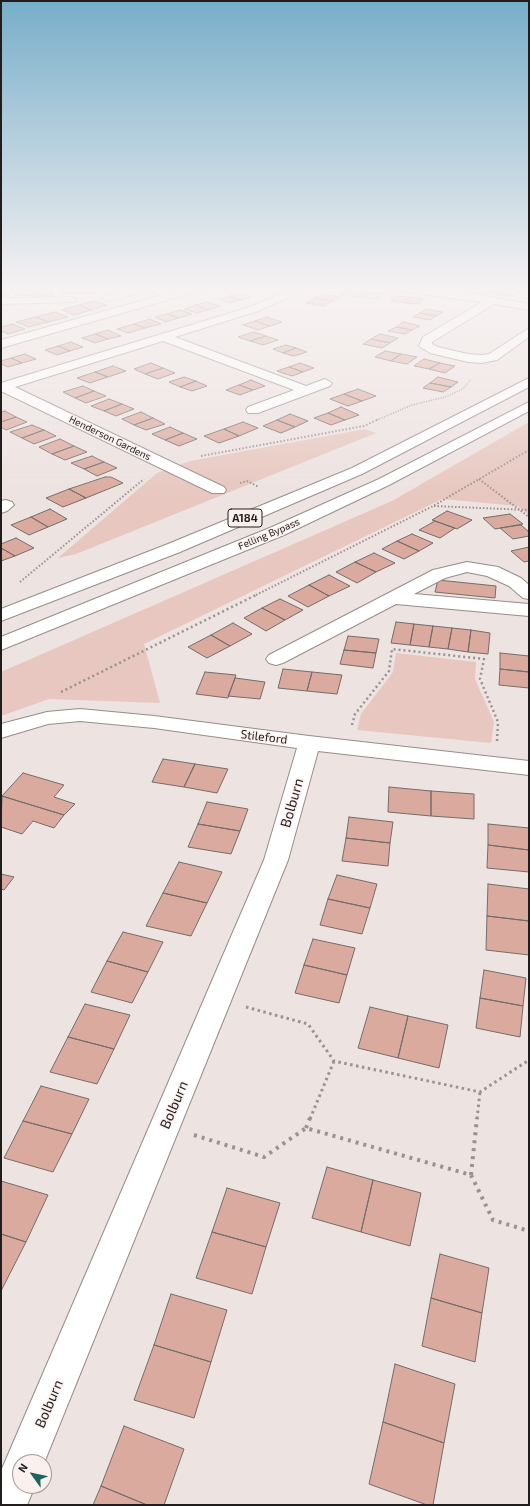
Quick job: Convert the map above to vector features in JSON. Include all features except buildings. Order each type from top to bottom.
[{"type":"main road","points":[[2,387],[102,356]]},
{"type":"main road","points":[[215,356],[305,390]]},
{"type":"main road","points":[[468,356],[477,358],[494,356]]},
{"type":"main road","points":[[482,408],[529,372]]},
{"type":"main road","points":[[252,410],[325,382]]},
{"type":"main road","name":"Felling Bypass","points":[[1,615],[174,548],[357,471],[482,408],[529,382]]},
{"type":"main road","name":"Henderson Gardens","points":[[2,387],[218,490]]},
{"type":"main road","name":"Felling Bypass","points":[[1,644],[278,531],[384,482],[529,406]]},
{"type":"main road","points":[[276,659],[439,574],[467,567],[492,571],[515,582],[529,594]]},
{"type":"main road","points":[[393,598],[529,610]]},
{"type":"main road","name":"Stileford","points":[[1,731],[47,718],[80,715],[154,722],[529,768]]},
{"type":"main road","name":"Bolburn","points":[[28,1454],[276,860],[309,742]]},
{"type":"main road","points":[[7,1505],[12,1493]]},
{"type":"path","points":[[14,584],[20,582],[164,464],[364,426],[412,405],[445,397],[463,389],[473,376],[477,358]]},
{"type":"path","points":[[59,694],[433,506],[528,451]]},
{"type":"path","points":[[479,479],[529,517]]},
{"type":"path","points":[[433,506],[529,510]]},
{"type":"path","points":[[346,746],[355,714],[389,671],[392,649],[484,659],[480,679],[498,722],[495,764]]},
{"type":"path","points":[[217,1000],[308,1024],[334,1061],[480,1092],[529,1060]]},
{"type":"path","points":[[164,1127],[264,1157],[306,1128],[334,1061]]},
{"type":"path","points":[[480,1092],[471,1175],[493,1220],[529,1231]]},
{"type":"path","points":[[306,1128],[471,1175]]},
{"type":"shaded area","points":[[529,422],[529,515],[518,506],[442,499],[144,644],[160,703],[49,699],[1,716],[1,672],[392,501]]},
{"type":"shaded area","points":[[365,429],[376,433],[76,554],[58,558],[157,473],[190,461]]},
{"type":"shaded area","points":[[396,653],[476,662],[475,679],[494,722],[491,743],[357,730],[361,714],[393,672]]}]
